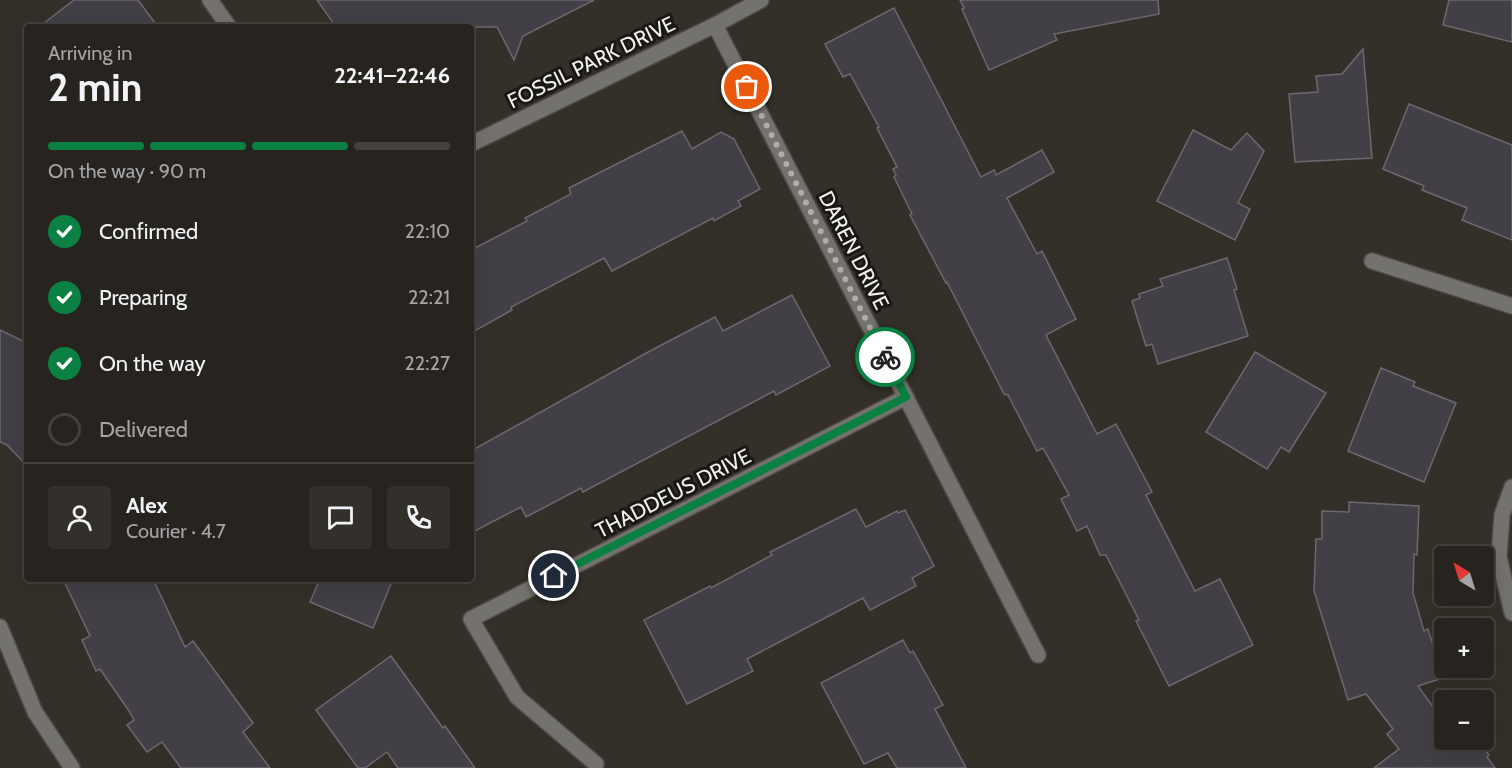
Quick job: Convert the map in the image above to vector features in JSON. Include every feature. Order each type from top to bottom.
[{"type":"street","points":[[210,0],[227,24]]},
{"type":"street","name":"FOSSIL PARK DRIVE","points":[[474,143],[762,0]]},
{"type":"street","name":"DAREN DRIVE","points":[[715,25],[1038,655]]},
{"type":"street","points":[[1372,261],[1512,306]]},
{"type":"street","name":"THADDEUS DRIVE","points":[[596,765],[517,697],[471,619],[906,397]]},
{"type":"street","points":[[1512,487],[1502,515],[1499,557],[1512,613]]},
{"type":"street","points":[[0,627],[35,712],[72,768]]},
{"type":"building","points":[[74,0],[138,0],[156,24],[43,24]]},
{"type":"building","points":[[317,0],[594,0],[523,36],[514,60],[497,27],[474,27],[474,24],[334,24]]},
{"type":"building","points":[[960,0],[1158,0],[1159,14],[1054,34],[1057,40],[989,70]]},
{"type":"building","points":[[1449,0],[1512,0],[1512,42],[1443,25]]},
{"type":"building","points":[[894,8],[981,177],[994,170],[996,175],[1042,150],[1054,172],[1007,198],[1037,254],[1042,251],[1076,319],[1046,335],[1097,434],[1116,424],[1152,492],[1146,495],[1195,591],[1220,579],[1253,645],[1169,686],[1106,555],[1100,555],[1087,526],[1077,531],[1061,499],[1069,495],[1043,448],[1037,451],[1008,395],[1004,394],[910,215],[912,214],[894,177],[896,175],[893,169],[897,167],[877,128],[879,127],[850,74],[843,77],[825,44]]},
{"type":"building","points":[[1363,49],[1372,158],[1295,162],[1289,94],[1318,92],[1316,76],[1342,74]]},
{"type":"building","points":[[1409,104],[1512,145],[1512,240],[1462,220],[1467,208],[1422,190],[1424,186],[1383,169]]},
{"type":"building","points":[[1193,130],[1231,150],[1247,133],[1264,151],[1238,203],[1250,209],[1235,240],[1157,201]]},
{"type":"building","points":[[682,131],[692,149],[721,132],[734,139],[760,189],[738,201],[741,206],[714,221],[713,218],[612,271],[604,258],[511,307],[512,310],[474,331],[474,248],[527,221],[525,218],[571,194],[569,188]]},
{"type":"building","points":[[1227,258],[1248,336],[1158,364],[1152,344],[1146,346],[1132,301],[1140,298],[1139,294],[1163,286],[1160,279]]},
{"type":"building","points":[[792,295],[830,366],[776,395],[774,391],[583,492],[581,488],[526,517],[521,507],[474,531],[474,449],[715,317],[723,331]]},
{"type":"building","points":[[0,330],[24,342],[24,463],[7,445],[0,442]]},
{"type":"building","points":[[1255,352],[1326,393],[1289,452],[1281,447],[1267,469],[1206,432]]},
{"type":"building","points":[[1381,368],[1415,382],[1413,386],[1456,403],[1424,482],[1348,451]]},
{"type":"building","points":[[1349,502],[1419,506],[1413,593],[1424,631],[1428,629],[1434,649],[1434,678],[1443,678],[1418,686],[1434,708],[1434,750],[1485,750],[1495,768],[1374,768],[1399,749],[1387,734],[1393,729],[1366,694],[1348,700],[1314,591],[1316,539],[1322,539],[1322,511],[1349,512]]},
{"type":"building","points":[[856,509],[866,527],[897,511],[898,513],[905,510],[934,566],[912,578],[916,586],[870,610],[863,598],[747,659],[753,671],[687,704],[644,620],[710,586],[711,588],[772,555],[770,552]]},
{"type":"building","points":[[64,582],[154,582],[185,647],[193,641],[253,723],[243,732],[270,768],[181,768],[162,742],[147,752],[127,725],[134,720],[129,711],[100,669],[96,671],[82,640],[90,636]]},
{"type":"building","points":[[319,582],[392,582],[373,628],[310,602]]},
{"type":"building","points":[[903,640],[910,653],[913,651],[943,705],[935,709],[966,768],[897,768],[888,753],[864,764],[821,683]]},
{"type":"building","points":[[391,656],[475,768],[398,768],[387,752],[365,768],[358,768],[316,710]]},
{"type":"way so far","points":[[747,87],[885,357]]},
{"type":"route","points":[[554,576],[906,397],[885,357]]}]
